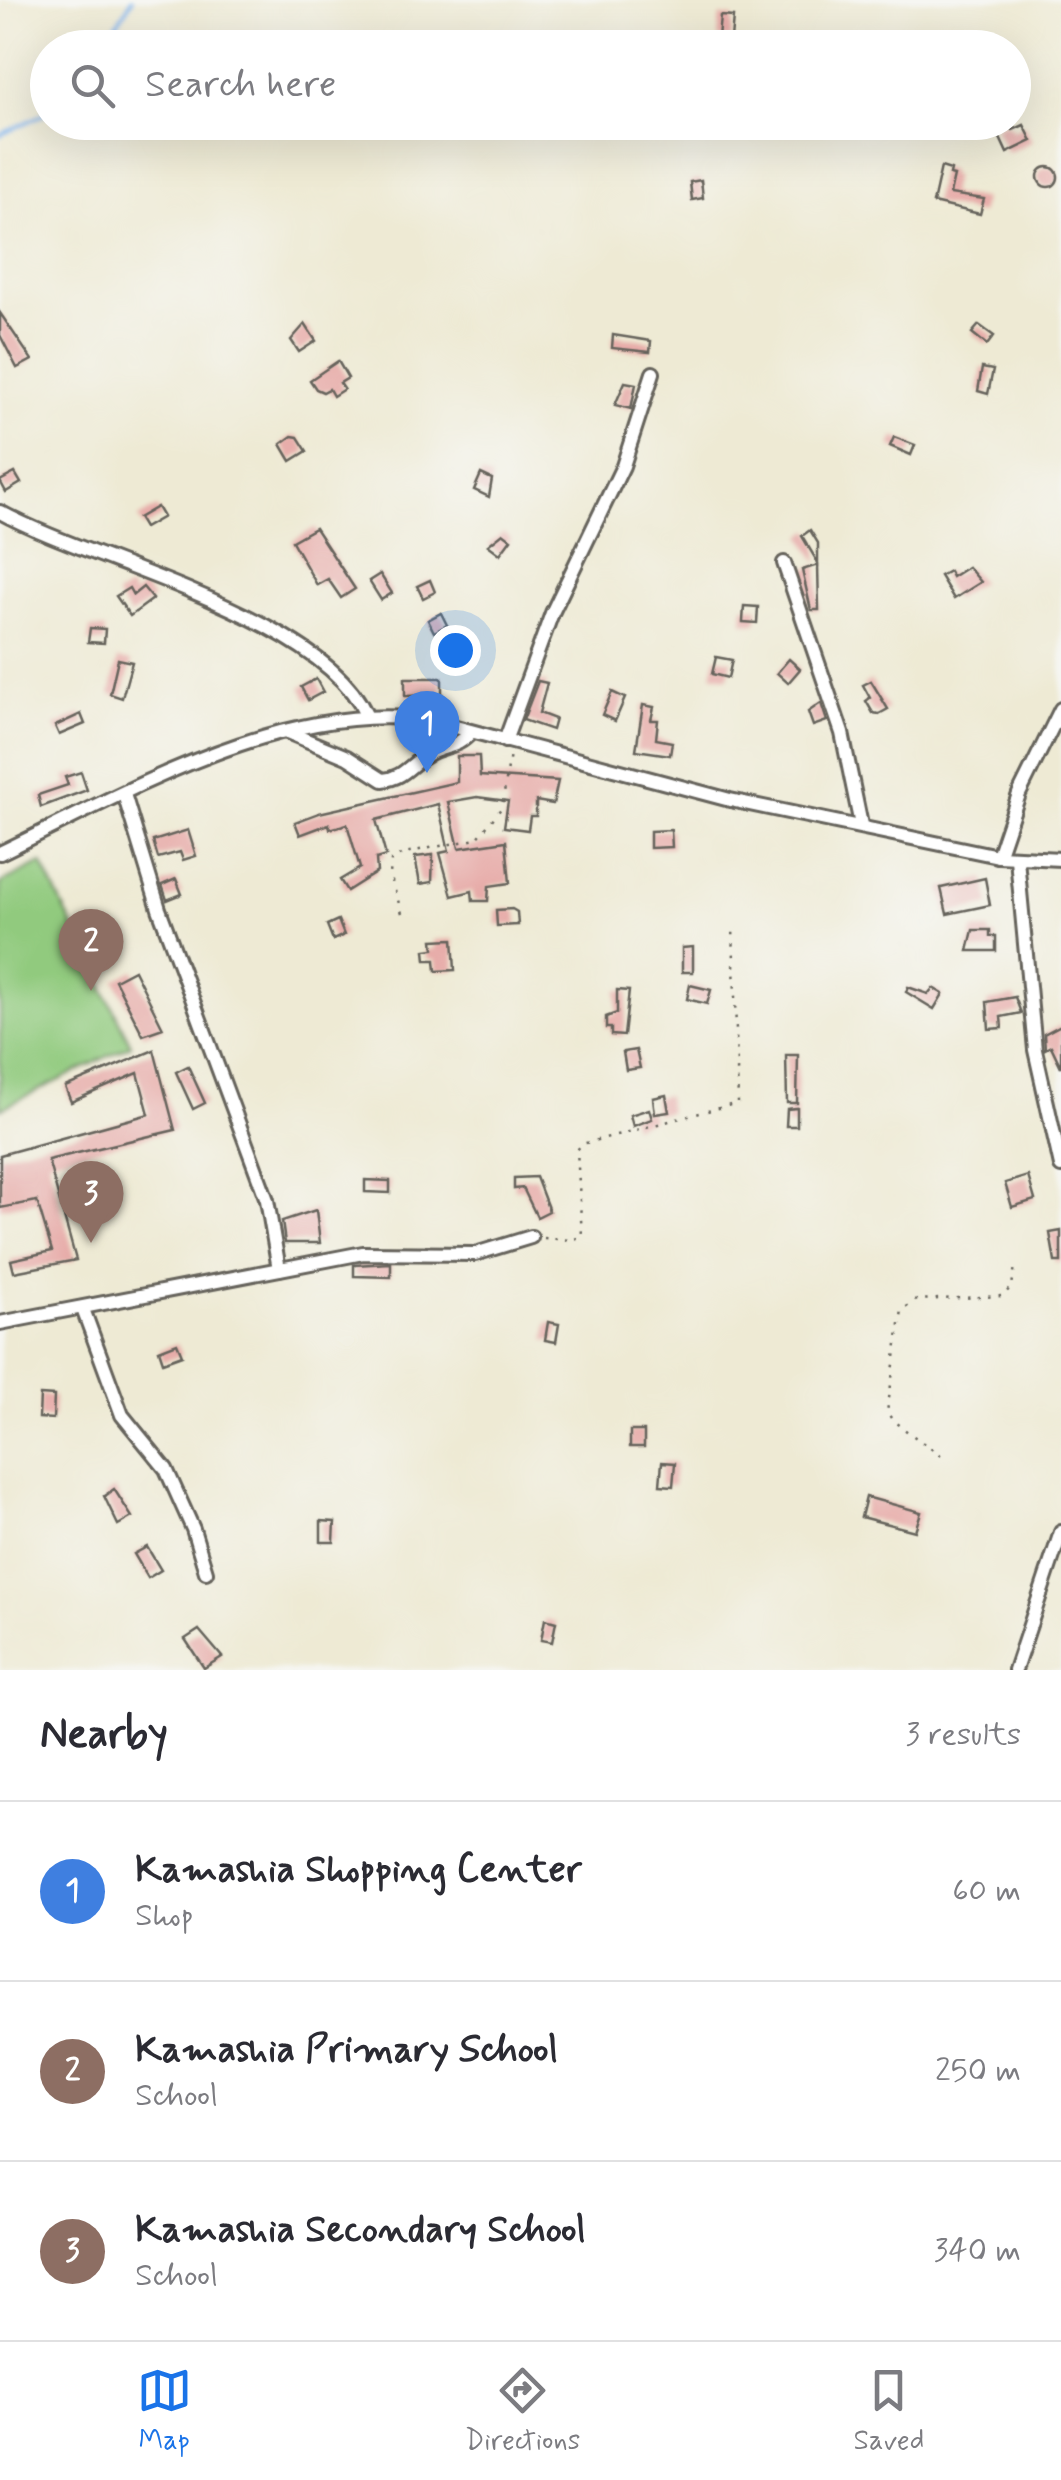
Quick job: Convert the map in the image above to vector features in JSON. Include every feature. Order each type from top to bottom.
[{"type":"street","points":[[509,742],[552,613],[623,466],[654,372]]},
{"type":"street","points":[[0,512],[180,585],[252,621],[321,666],[358,700],[366,716]]},
{"type":"street","points":[[784,563],[842,733],[862,826]]},
{"type":"street","points":[[998,856],[1019,794],[1061,709]]},
{"type":"street","points":[[0,854],[124,794],[288,732],[366,716],[415,718],[730,800],[998,856],[1061,859]]},
{"type":"street","points":[[288,732],[347,757],[383,780],[405,774],[426,755],[462,743],[471,732]]},
{"type":"street","points":[[124,794],[160,909],[266,1200],[278,1269]]},
{"type":"street","points":[[1017,859],[1036,1050],[1061,1166]]},
{"type":"street","points":[[0,1323],[363,1253],[475,1254],[531,1237]]},
{"type":"street","points":[[83,1308],[122,1415],[166,1469],[193,1529],[206,1572]]},
{"type":"street","points":[[1015,1670],[1061,1532]]},
{"type":"path","points":[[402,914],[390,875],[391,861],[404,853],[477,839],[502,807],[509,742]]},
{"type":"path","points":[[531,1237],[581,1239],[577,1150],[582,1144],[738,1102],[734,926]]},
{"type":"path","points":[[941,1456],[893,1421],[887,1412],[902,1310],[917,1300],[1003,1296],[1012,1286],[1015,1266]]},
{"type":"green space","points":[[42,863],[131,1045],[0,1109],[0,884]]},
{"type":"building","points":[[720,16],[733,17],[732,30],[719,30]]},
{"type":"building","points":[[1031,139],[1032,141],[1007,153],[1001,140]]},
{"type":"building","points":[[941,167],[951,170],[950,175],[954,176],[950,194],[984,199],[980,214],[933,203]]},
{"type":"building","points":[[1048,167],[1058,177],[1048,187],[1038,177]]},
{"type":"building","points":[[701,180],[703,198],[692,200],[690,182]]},
{"type":"building","points":[[0,313],[32,360],[17,368],[0,335]]},
{"type":"building","points":[[305,324],[316,341],[299,352],[291,340]]},
{"type":"building","points":[[979,325],[994,336],[987,345],[972,333]]},
{"type":"building","points":[[613,335],[651,341],[650,352],[612,348]]},
{"type":"building","points":[[338,361],[348,378],[340,383],[344,389],[333,396],[329,389],[316,389],[310,380]]},
{"type":"building","points":[[982,368],[993,370],[988,394],[978,391]]},
{"type":"building","points":[[625,382],[636,384],[631,409],[615,405]]},
{"type":"building","points":[[292,436],[298,437],[307,451],[291,461],[281,444]]},
{"type":"building","points":[[894,437],[915,445],[911,455],[890,446]]},
{"type":"building","points":[[15,473],[21,483],[6,492],[0,481]]},
{"type":"building","points":[[481,474],[492,479],[489,497],[474,490]]},
{"type":"building","points":[[157,507],[163,517],[144,528],[138,518]]},
{"type":"building","points":[[315,528],[355,589],[341,598],[328,579],[317,585],[292,541]]},
{"type":"building","points":[[810,530],[818,543],[818,563],[802,536]]},
{"type":"building","points":[[503,533],[511,539],[500,554],[488,545]]},
{"type":"building","points":[[818,565],[819,610],[811,610],[802,570]]},
{"type":"building","points":[[968,567],[981,582],[954,599],[940,576],[949,571],[952,577]]},
{"type":"building","points":[[380,574],[392,593],[381,600],[369,581]]},
{"type":"building","points":[[430,580],[435,592],[423,598],[417,586]]},
{"type":"building","points":[[143,587],[153,599],[130,616],[116,596],[129,588],[133,595]]},
{"type":"building","points":[[744,606],[758,607],[757,623],[743,622]]},
{"type":"building","points":[[441,613],[447,625],[434,632],[428,620]]},
{"type":"building","points":[[90,628],[105,629],[104,643],[88,642]]},
{"type":"building","points":[[716,657],[732,660],[728,678],[712,674]]},
{"type":"building","points":[[118,659],[132,662],[122,698],[110,694]]},
{"type":"building","points":[[789,659],[800,669],[788,683],[777,673]]},
{"type":"building","points":[[405,678],[442,678],[442,695],[405,696]]},
{"type":"building","points":[[316,679],[323,692],[308,700],[301,687]]},
{"type":"building","points":[[538,681],[547,683],[539,713],[555,719],[552,730],[523,720]]},
{"type":"building","points":[[871,681],[888,709],[879,714],[873,713],[866,701],[870,698],[863,685]]},
{"type":"building","points":[[612,692],[625,698],[615,721],[602,715]]},
{"type":"building","points":[[821,703],[827,721],[813,726],[808,712]]},
{"type":"building","points":[[643,705],[654,707],[651,720],[658,720],[656,739],[672,742],[670,755],[636,750]]},
{"type":"building","points":[[81,714],[85,724],[59,735],[55,726]]},
{"type":"building","points":[[457,756],[479,756],[480,776],[558,781],[553,804],[536,801],[536,816],[530,816],[528,830],[504,827],[508,801],[477,797],[448,802],[459,848],[506,841],[510,883],[489,886],[488,901],[473,901],[472,891],[452,896],[440,853],[449,851],[438,804],[376,820],[386,856],[376,859],[377,872],[347,891],[340,880],[360,868],[347,824],[330,829],[329,824],[300,835],[295,822],[319,813],[457,782]]},
{"type":"building","points":[[81,772],[87,790],[41,807],[38,795],[68,785],[65,777]]},
{"type":"building","points":[[188,830],[196,856],[183,860],[180,852],[158,858],[153,841]]},
{"type":"building","points":[[671,830],[672,847],[650,848],[650,831]]},
{"type":"building","points":[[433,855],[432,882],[420,884],[415,857]]},
{"type":"building","points":[[985,878],[990,905],[947,914],[941,888]]},
{"type":"building","points":[[176,879],[182,894],[167,900],[162,885]]},
{"type":"building","points":[[496,910],[517,912],[518,925],[497,926]]},
{"type":"building","points":[[338,920],[344,935],[333,940],[327,925]]},
{"type":"building","points":[[973,930],[990,930],[990,936],[996,936],[996,951],[968,951]]},
{"type":"building","points":[[453,939],[455,970],[436,971],[435,960],[426,960],[425,950],[434,949],[433,940]]},
{"type":"building","points":[[693,947],[693,972],[682,972],[682,948]]},
{"type":"building","points":[[134,970],[163,1028],[143,1035],[115,980]]},
{"type":"building","points":[[690,985],[711,990],[707,1004],[687,999]]},
{"type":"building","points":[[908,987],[928,994],[933,988],[943,994],[934,1009],[906,992]]},
{"type":"building","points":[[617,990],[629,991],[624,1036],[611,1035],[611,1028],[606,1028],[606,1017],[617,1013]]},
{"type":"building","points":[[1015,997],[1021,1013],[1001,1017],[1002,1028],[989,1029],[987,1002]]},
{"type":"building","points":[[1061,1025],[1061,1067],[1051,1046],[1045,1049],[1044,1034]]},
{"type":"building","points":[[154,1050],[175,1130],[48,1160],[76,1260],[14,1272],[11,1260],[52,1251],[37,1201],[0,1208],[0,1155],[149,1114],[138,1073],[71,1102],[65,1087]]},
{"type":"building","points":[[636,1050],[640,1068],[626,1070],[623,1052]]},
{"type":"building","points":[[786,1055],[798,1055],[797,1103],[787,1103]]},
{"type":"building","points":[[188,1066],[205,1103],[193,1109],[176,1072]]},
{"type":"building","points":[[666,1095],[669,1112],[655,1114],[653,1098]]},
{"type":"building","points":[[797,1108],[797,1126],[786,1126],[787,1109]]},
{"type":"building","points":[[649,1109],[652,1119],[633,1126],[630,1115]]},
{"type":"building","points":[[1028,1176],[1035,1200],[1012,1207],[1005,1183]]},
{"type":"building","points":[[536,1177],[549,1211],[537,1217],[523,1188],[514,1189],[514,1178]]},
{"type":"building","points":[[365,1180],[390,1181],[390,1193],[365,1192]]},
{"type":"building","points":[[316,1210],[320,1243],[285,1243],[282,1221]]},
{"type":"building","points":[[1061,1231],[1061,1262],[1055,1262],[1050,1233]]},
{"type":"building","points":[[391,1263],[391,1277],[354,1276],[354,1265]]},
{"type":"building","points":[[548,1322],[559,1324],[556,1342],[545,1340]]},
{"type":"building","points":[[177,1343],[182,1355],[163,1362],[159,1350]]},
{"type":"building","points":[[40,1395],[54,1396],[53,1419],[39,1418]]},
{"type":"building","points":[[630,1431],[644,1431],[644,1447],[630,1447]]},
{"type":"building","points":[[662,1462],[675,1463],[673,1486],[660,1485]]},
{"type":"building","points":[[114,1489],[132,1517],[118,1525],[104,1496]]},
{"type":"building","points":[[866,1497],[921,1512],[915,1531],[861,1517]]},
{"type":"building","points":[[321,1521],[335,1522],[334,1542],[321,1542]]},
{"type":"building","points":[[147,1547],[161,1570],[148,1578],[134,1554]]},
{"type":"building","points":[[545,1619],[556,1622],[552,1642],[541,1640]]},
{"type":"building","points":[[199,1630],[222,1657],[204,1668],[185,1639]]},
{"type":"waterway","points":[[113,30],[132,0]]},
{"type":"waterway","points":[[0,135],[30,121]]},
{"type":"place","name":"Kamashia Shopping Center","points":[[427,773]]},
{"type":"place","name":"Kamashia Primary School","points":[[91,991]]},
{"type":"place","name":"Kamashia Secondary School","points":[[91,1243]]}]
